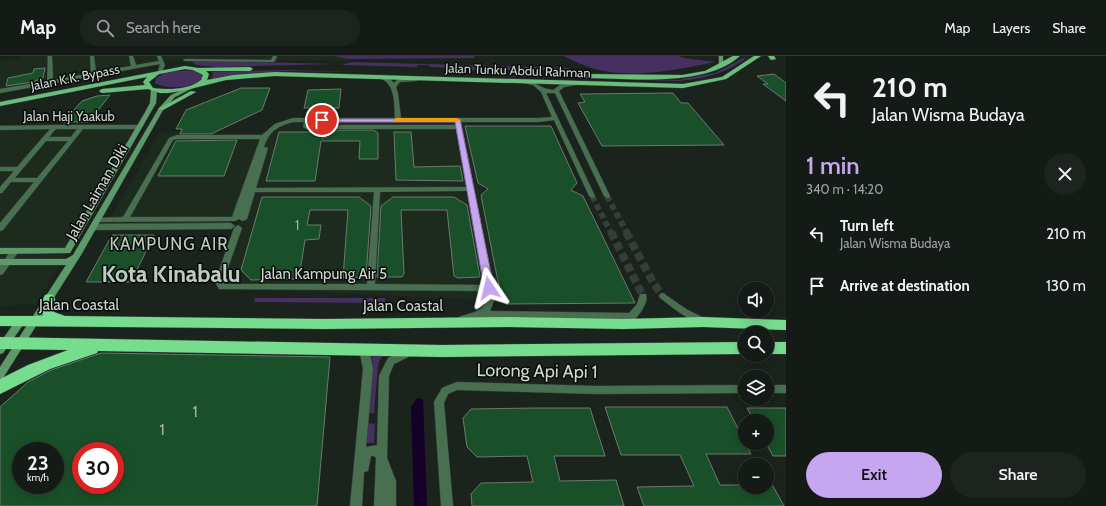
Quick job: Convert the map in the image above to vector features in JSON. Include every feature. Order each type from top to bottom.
[{"type":"highway","points":[[49,300],[47,310],[49,317],[87,322]]},
{"type":"highway","points":[[719,322],[786,318]]},
{"type":"highway","name":"Jalan Coastal","points":[[0,321],[446,324],[627,320],[786,325]]},
{"type":"highway","points":[[1,345],[20,343],[415,350],[738,348]]},
{"type":"highway","points":[[0,387],[32,370],[72,354],[96,349],[136,346]]},
{"type":"highway","points":[[774,348],[786,348]]},
{"type":"main road","name":"Jalan Tunku Abdul Rahman","points":[[158,73],[197,69],[281,69],[669,78],[697,75],[720,66],[737,56]]},
{"type":"main road","name":"Jalan Tunku Abdul Rahman","points":[[192,87],[199,84],[229,78],[275,74],[671,86],[701,84],[729,76],[758,56]]},
{"type":"main road","points":[[197,69],[204,72],[206,78],[199,84]]},
{"type":"main road","points":[[151,89],[147,80],[158,73]]},
{"type":"main road","name":"Jalan K.K. Bypass","points":[[0,104],[158,73]]},
{"type":"main road","points":[[161,109],[179,98],[206,87],[224,82],[275,74]]},
{"type":"main road","name":"Jalan K.K. Bypass","points":[[0,111],[107,90],[151,89],[170,91],[192,87]]},
{"type":"street","points":[[50,56],[50,82]]},
{"type":"street","points":[[92,56],[94,74]]},
{"type":"street","points":[[131,56],[134,66]]},
{"type":"street","points":[[158,73],[163,66],[159,56]]},
{"type":"street","points":[[185,58],[273,61],[275,56]]},
{"type":"street","points":[[720,66],[721,56]]},
{"type":"street","points":[[185,58],[197,69]]},
{"type":"street","points":[[0,91],[162,62]]},
{"type":"street","points":[[382,77],[390,80],[394,86],[398,120]]},
{"type":"street","points":[[394,86],[400,81],[420,79]]},
{"type":"street","points":[[525,82],[535,84],[543,91],[592,196]]},
{"type":"street","points":[[543,91],[557,91],[562,86],[579,83]]},
{"type":"street","name":"Jalan Laiman Diki","points":[[0,375],[78,253],[161,109],[173,96],[192,87]]},
{"type":"street","name":"Jalan Laiman Diki","points":[[15,251],[67,251],[153,103],[151,89]]},
{"type":"street","points":[[557,91],[607,196]]},
{"type":"street","points":[[546,98],[552,96],[560,98]]},
{"type":"street","points":[[307,120],[306,128],[459,124],[556,118]]},
{"type":"street","points":[[97,220],[245,224],[243,219],[269,137],[274,127],[293,120],[398,120],[459,124]]},
{"type":"street","points":[[539,120],[559,125]]},
{"type":"street","points":[[446,324],[469,319],[481,314],[490,306],[491,298],[459,124]]},
{"type":"street","points":[[0,191],[55,127]]},
{"type":"street","points":[[0,228],[82,127]]},
{"type":"street","name":"Jalan Haji Yaakub","points":[[0,128],[139,127]]},
{"type":"street","name":"Jalan Kampung Air 5","points":[[274,127],[264,137],[235,223],[220,282],[222,287],[489,288]]},
{"type":"street","points":[[125,220],[170,140],[177,137],[264,137]]},
{"type":"street","points":[[46,139],[73,139]]},
{"type":"street","points":[[574,157],[576,152],[582,152],[588,156]]},
{"type":"street","points":[[0,169],[19,169]]},
{"type":"street","points":[[584,178],[588,182],[593,183],[598,182],[599,178]]},
{"type":"street","points":[[10,180],[40,180]]},
{"type":"street","points":[[252,190],[471,189]]},
{"type":"street","points":[[371,288],[377,190]]},
{"type":"street","points":[[93,227],[235,223]]},
{"type":"street","points":[[0,251],[15,251]]},
{"type":"street","points":[[0,272],[4,262],[15,251]]},
{"type":"street","points":[[4,262],[66,262],[71,261],[78,253]]},
{"type":"street","points":[[481,314],[627,320],[641,304],[642,296]]},
{"type":"street","points":[[664,296],[683,311],[703,322]]},
{"type":"street","points":[[1,345],[20,322]]},
{"type":"street","points":[[356,506],[368,369],[364,349]]},
{"type":"street","points":[[380,506],[385,370],[391,361],[396,357],[415,350]]},
{"type":"street","name":"Lorong Api Api 1","points":[[447,506],[439,402],[445,391],[457,386],[597,390],[738,389]]},
{"type":"street","points":[[774,389],[786,389]]},
{"type":"street","points":[[357,494],[363,479],[367,452],[376,450],[381,457],[391,481],[390,506]]},
{"type":"shaded area","points":[[20,56],[334,56],[349,59],[347,61],[192,59],[129,65],[0,89],[0,61],[18,59]]},
{"type":"shaded area","points":[[334,56],[475,56],[474,58],[349,59]]},
{"type":"shaded area","points":[[563,56],[679,56],[715,62],[655,72],[624,73],[595,69]]},
{"type":"shaded area","points":[[745,57],[744,60],[728,69],[713,75],[697,79],[678,81],[372,73],[677,80],[715,73]]},
{"type":"shaded area","points":[[191,62],[337,64],[217,67],[197,65]]},
{"type":"shaded area","points":[[352,62],[571,68],[566,70],[468,70],[467,68],[429,67],[429,65],[417,65],[417,67],[341,65]]},
{"type":"shaded area","points":[[194,70],[203,76],[194,84],[188,86],[166,87],[155,83],[156,78],[164,73]]},
{"type":"shaded area","points":[[283,70],[368,72],[283,71],[237,74],[211,79],[213,75],[212,72]]},
{"type":"shaded area","points":[[434,121],[466,123],[465,127],[478,183],[483,186],[485,192],[481,195],[502,301],[506,304],[485,300],[229,288],[219,282],[240,217],[111,217],[160,132],[266,133],[284,123],[294,122]]},
{"type":"shaded area","name":"KAMPUNG AIR","points":[[144,124],[36,304],[0,306],[0,125]]},
{"type":"shaded area","points":[[255,298],[385,298],[385,303],[254,302]]},
{"type":"shaded area","points":[[387,353],[380,359],[378,366],[374,413],[369,413],[373,366],[371,354]]},
{"type":"shaded area","points":[[417,398],[423,399],[427,506],[414,506],[411,407]]},
{"type":"shaded area","points":[[367,423],[375,424],[374,443],[365,443]]},
{"type":"building","points":[[45,68],[43,78],[32,82],[6,86],[8,78],[33,73],[34,69]]},
{"type":"building","points":[[774,74],[786,83],[786,101],[763,84],[768,84],[757,76]]},
{"type":"building","points":[[241,88],[270,88],[262,110],[211,134],[180,134],[182,129],[176,129],[186,110]]},
{"type":"building","points":[[341,89],[339,108],[304,108],[308,90]]},
{"type":"building","points":[[673,93],[681,103],[688,103],[724,145],[602,146],[578,103],[585,102],[580,94]]},
{"type":"building","points":[[110,95],[89,122],[63,122],[82,101],[97,96]]},
{"type":"building","points":[[465,126],[551,126],[577,183],[571,190],[583,196],[635,303],[506,304],[502,302],[481,195],[488,189],[478,183]]},
{"type":"building","points":[[337,130],[373,130],[378,133],[378,159],[359,159],[360,141],[321,141],[315,181],[266,181],[279,132],[323,132],[322,139]]},
{"type":"building","points":[[394,132],[411,132],[414,167],[460,166],[463,181],[396,180]]},
{"type":"building","points":[[237,140],[224,176],[158,176],[176,141]]},
{"type":"building","points":[[262,197],[359,197],[371,206],[366,277],[343,278],[348,210],[310,210],[307,225],[321,225],[319,239],[305,240],[299,278],[251,280],[241,270]]},
{"type":"building","points":[[393,197],[454,197],[467,205],[480,277],[458,278],[454,276],[447,210],[401,210],[404,274],[402,277],[377,277],[381,206]]},
{"type":"building","points":[[112,235],[154,235],[131,282],[86,282]]},
{"type":"building","points":[[101,353],[330,357],[317,506],[0,506],[0,407],[28,382],[51,370]]},
{"type":"building","points":[[605,407],[727,407],[738,429],[738,450],[749,450],[751,454],[706,454],[720,485],[738,485],[738,494],[774,494],[774,488],[784,506],[644,506],[637,487],[694,486],[680,455],[621,455]]},
{"type":"building","points":[[590,408],[605,456],[554,456],[560,481],[616,480],[624,506],[472,506],[471,494],[481,483],[533,482],[527,456],[477,457],[467,447],[463,418],[471,409]]},
{"type":"building","points":[[747,408],[786,408],[786,456],[773,456],[770,450],[774,450],[774,414],[750,414]]},
{"type":"tunnel","points":[[592,196],[611,233]]},
{"type":"tunnel","points":[[607,196],[627,233]]},
{"type":"tunnel","points":[[611,232],[643,296]]},
{"type":"tunnel","points":[[626,232],[654,284],[663,296]]},
{"type":"slow traffic","points":[[396,120],[457,120]]},
{"type":"district","name":"KAMPUNG AIR","points":[[169,244]]},
{"type":"district","name":"Kota Kinabalu","points":[[171,274]]},
{"type":"route","points":[[322,120],[458,120],[489,288]]}]
